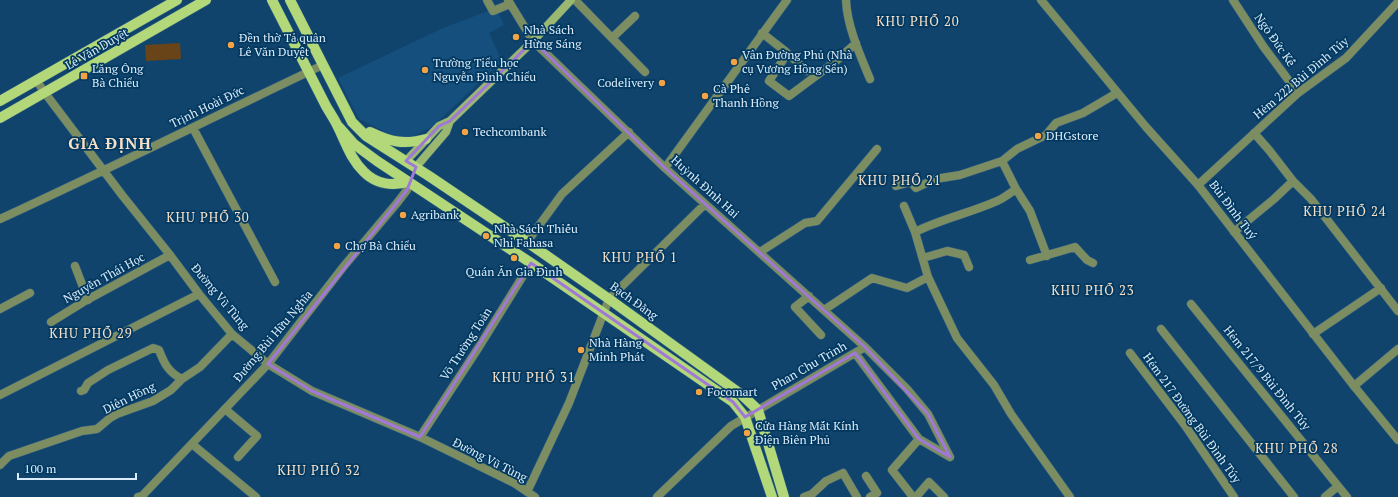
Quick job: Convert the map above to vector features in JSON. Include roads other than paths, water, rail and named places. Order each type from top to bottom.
[{"type":"main road","name":"Lê Văn Duyệt","points":[[0,101],[177,0]]},
{"type":"main road","name":"Lê Văn Duyệt","points":[[0,118],[206,0]]},
{"type":"main road","points":[[272,0],[339,127],[344,143],[364,173],[387,184],[397,185],[409,182]]},
{"type":"main road","name":"Bạch Đằng","points":[[290,0],[352,122],[366,136],[416,167],[609,299],[742,395],[758,410]]},
{"type":"main road","points":[[397,174],[406,161],[439,126],[450,121],[533,41],[571,0]]},
{"type":"main road","points":[[105,42],[112,55]]},
{"type":"main road","points":[[409,182],[416,167],[446,132],[450,121]]},
{"type":"main road","points":[[352,122],[395,142],[413,142],[426,139]]},
{"type":"main road","points":[[339,127],[354,144],[532,263],[733,402],[745,417],[772,497]]},
{"type":"main road","points":[[758,410],[784,497]]},
{"type":"street","points":[[488,0],[493,10],[509,2]]},
{"type":"street","points":[[575,0],[645,72]]},
{"type":"street","points":[[664,168],[787,0]]},
{"type":"street","points":[[846,0],[846,8],[856,44],[870,79]]},
{"type":"street","name":"Bùi Đình Tuý","points":[[1041,0],[1116,93],[1198,185],[1313,334],[1398,440]]},
{"type":"street","name":"Ngô Đức Kế","points":[[1233,0],[1263,46],[1298,93]]},
{"type":"street","name":"Hẻm 222 Bùi Đình Túy","points":[[1198,185],[1298,93],[1346,58],[1397,1]]},
{"type":"street","name":"Huỳnh Đình Hai","points":[[509,2],[533,41],[629,132],[664,168],[865,347],[920,403],[934,425],[950,457],[919,439]]},
{"type":"street","points":[[612,38],[635,16]]},
{"type":"street","points":[[762,33],[807,71]]},
{"type":"street","points":[[785,51],[783,60],[769,81],[788,96],[836,61],[856,44]]},
{"type":"street","name":"Trịnh Hoài Đức","points":[[0,219],[193,128],[278,85],[323,65]]},
{"type":"street","name":"Đường Vũ Tùng","points":[[36,80],[102,170],[232,334],[268,364],[312,391],[420,437],[498,475],[535,497]]},
{"type":"street","points":[[896,186],[911,182],[916,188],[935,179],[960,175],[1002,161],[1017,149],[1046,135],[1056,123],[1083,113],[1116,93]]},
{"type":"street","points":[[193,128],[275,282]]},
{"type":"street","points":[[526,242],[562,194],[629,132]]},
{"type":"street","points":[[1254,133],[1293,181],[1311,199],[1398,311]]},
{"type":"street","points":[[760,252],[805,223],[817,221],[877,149]]},
{"type":"street","points":[[1002,161],[1016,189],[1030,211],[1046,256]]},
{"type":"street","points":[[1234,232],[1293,181]]},
{"type":"street","name":"Đường Bùi Hữu Nghĩa","points":[[141,497],[268,364],[344,266],[397,203],[407,190],[409,182]]},
{"type":"street","points":[[915,232],[927,226],[992,203],[1016,189]]},
{"type":"street","points":[[527,492],[569,403],[609,299],[705,204]]},
{"type":"street","points":[[904,206],[915,232],[928,277],[957,338],[994,385],[1011,414],[1070,497]]},
{"type":"street","points":[[1030,260],[1075,247],[1087,260],[1093,263]]},
{"type":"street","points":[[923,258],[948,251],[964,255],[969,267]]},
{"type":"street","name":"Nguyễn Thái Học","points":[[51,322],[170,255]]},
{"type":"street","name":"Võ Trường Toản","points":[[420,437],[532,263]]},
{"type":"street","points":[[75,266],[88,300]]},
{"type":"street","points":[[824,310],[872,278],[907,288],[928,277]]},
{"type":"street","points":[[1313,334],[1380,288]]},
{"type":"street","points":[[0,309],[30,293]]},
{"type":"street","points":[[0,394],[199,294]]},
{"type":"street","points":[[809,296],[795,307],[821,335]]},
{"type":"street","name":"Hẻm 217/9 Bùi Đình Túy","points":[[1191,304],[1347,497]]},
{"type":"street","points":[[1161,329],[1294,497]]},
{"type":"street","name":"Diên Hồng","points":[[0,465],[10,456],[82,431],[97,430],[110,418],[153,401],[200,367],[232,334]]},
{"type":"street","name":"Phan Chu Trinh","points":[[657,497],[731,426],[865,347]]},
{"type":"street","points":[[81,391],[84,390],[88,383],[108,370],[153,348],[159,350],[164,364],[175,376],[182,379]]},
{"type":"street","points":[[1354,386],[1398,350]]},
{"type":"street","points":[[855,353],[919,439],[892,470],[912,497]]},
{"type":"street","name":"Hẻm 217 Đường Bùi Đình Túy","points":[[1130,353],[1184,424],[1234,497]]},
{"type":"street","points":[[225,409],[257,436],[238,457]]},
{"type":"street","points":[[192,444],[256,497]]},
{"type":"street","points":[[810,496],[826,481],[843,473],[857,497]]},
{"type":"street","points":[[866,476],[877,493],[870,497]]},
{"type":"street","points":[[916,497],[929,482],[944,497]]},
{"type":"street","points":[[1325,497],[1338,486]]},
{"type":"place","name":"Nhà Sách Hừng Sáng","points":[[516,37]]},
{"type":"place","name":"Đền thờ Tả quân Lê Văn Duyệt","points":[[231,45]]},
{"type":"place","name":"Vân Đường Phủ (Nhà cụ Vương Hồng Sển)","points":[[734,62]]},
{"type":"place","name":"Trường Tiểu học Nguyễn Đình Chiểu","points":[[425,70]]},
{"type":"place","name":"Lăng Ông Bà Chiểu","points":[[84,76]]},
{"type":"place","name":"Codelivery","points":[[662,83]]},
{"type":"place","name":"Cà Phê Thanh Hồng","points":[[705,96]]},
{"type":"place","name":"Techcombank","points":[[465,132]]},
{"type":"place","name":"DHGstore","points":[[1038,136]]},
{"type":"place","name":"Agribank","points":[[403,215]]},
{"type":"place","name":"Nhà Sách Thiếu Nhi Fahasa","points":[[486,236]]},
{"type":"place","name":"Chợ Bà Chiểu","points":[[337,246]]},
{"type":"place","name":"Quán Ăn Gia Đình","points":[[514,258]]},
{"type":"place","name":"Nhà Hàng Minh Phát","points":[[581,350]]},
{"type":"place","name":"Focomart","points":[[699,392]]},
{"type":"place","name":"Cửa Hàng Mắt Kính Điện Biên Phủ","points":[[747,433]]},
{"type":"district","name":"KHU PHỐ 20","points":[[918,21]]},
{"type":"district","name":"GIA ĐỊNH","points":[[110,143]]},
{"type":"district","name":"KHU PHỐ 21","points":[[900,180]]},
{"type":"district","name":"KHU PHỐ 24","points":[[1345,211]]},
{"type":"district","name":"KHU PHỐ 30","points":[[208,217]]},
{"type":"district","name":"KHU PHỐ 1","points":[[640,257]]},
{"type":"district","name":"KHU PHỐ 23","points":[[1093,290]]},
{"type":"district","name":"KHU PHỐ 29","points":[[91,333]]},
{"type":"district","name":"KHU PHỐ 31","points":[[534,377]]},
{"type":"district","name":"KHU PHỐ 28","points":[[1297,448]]},
{"type":"district","name":"KHU PHỐ 32","points":[[319,470]]}]
